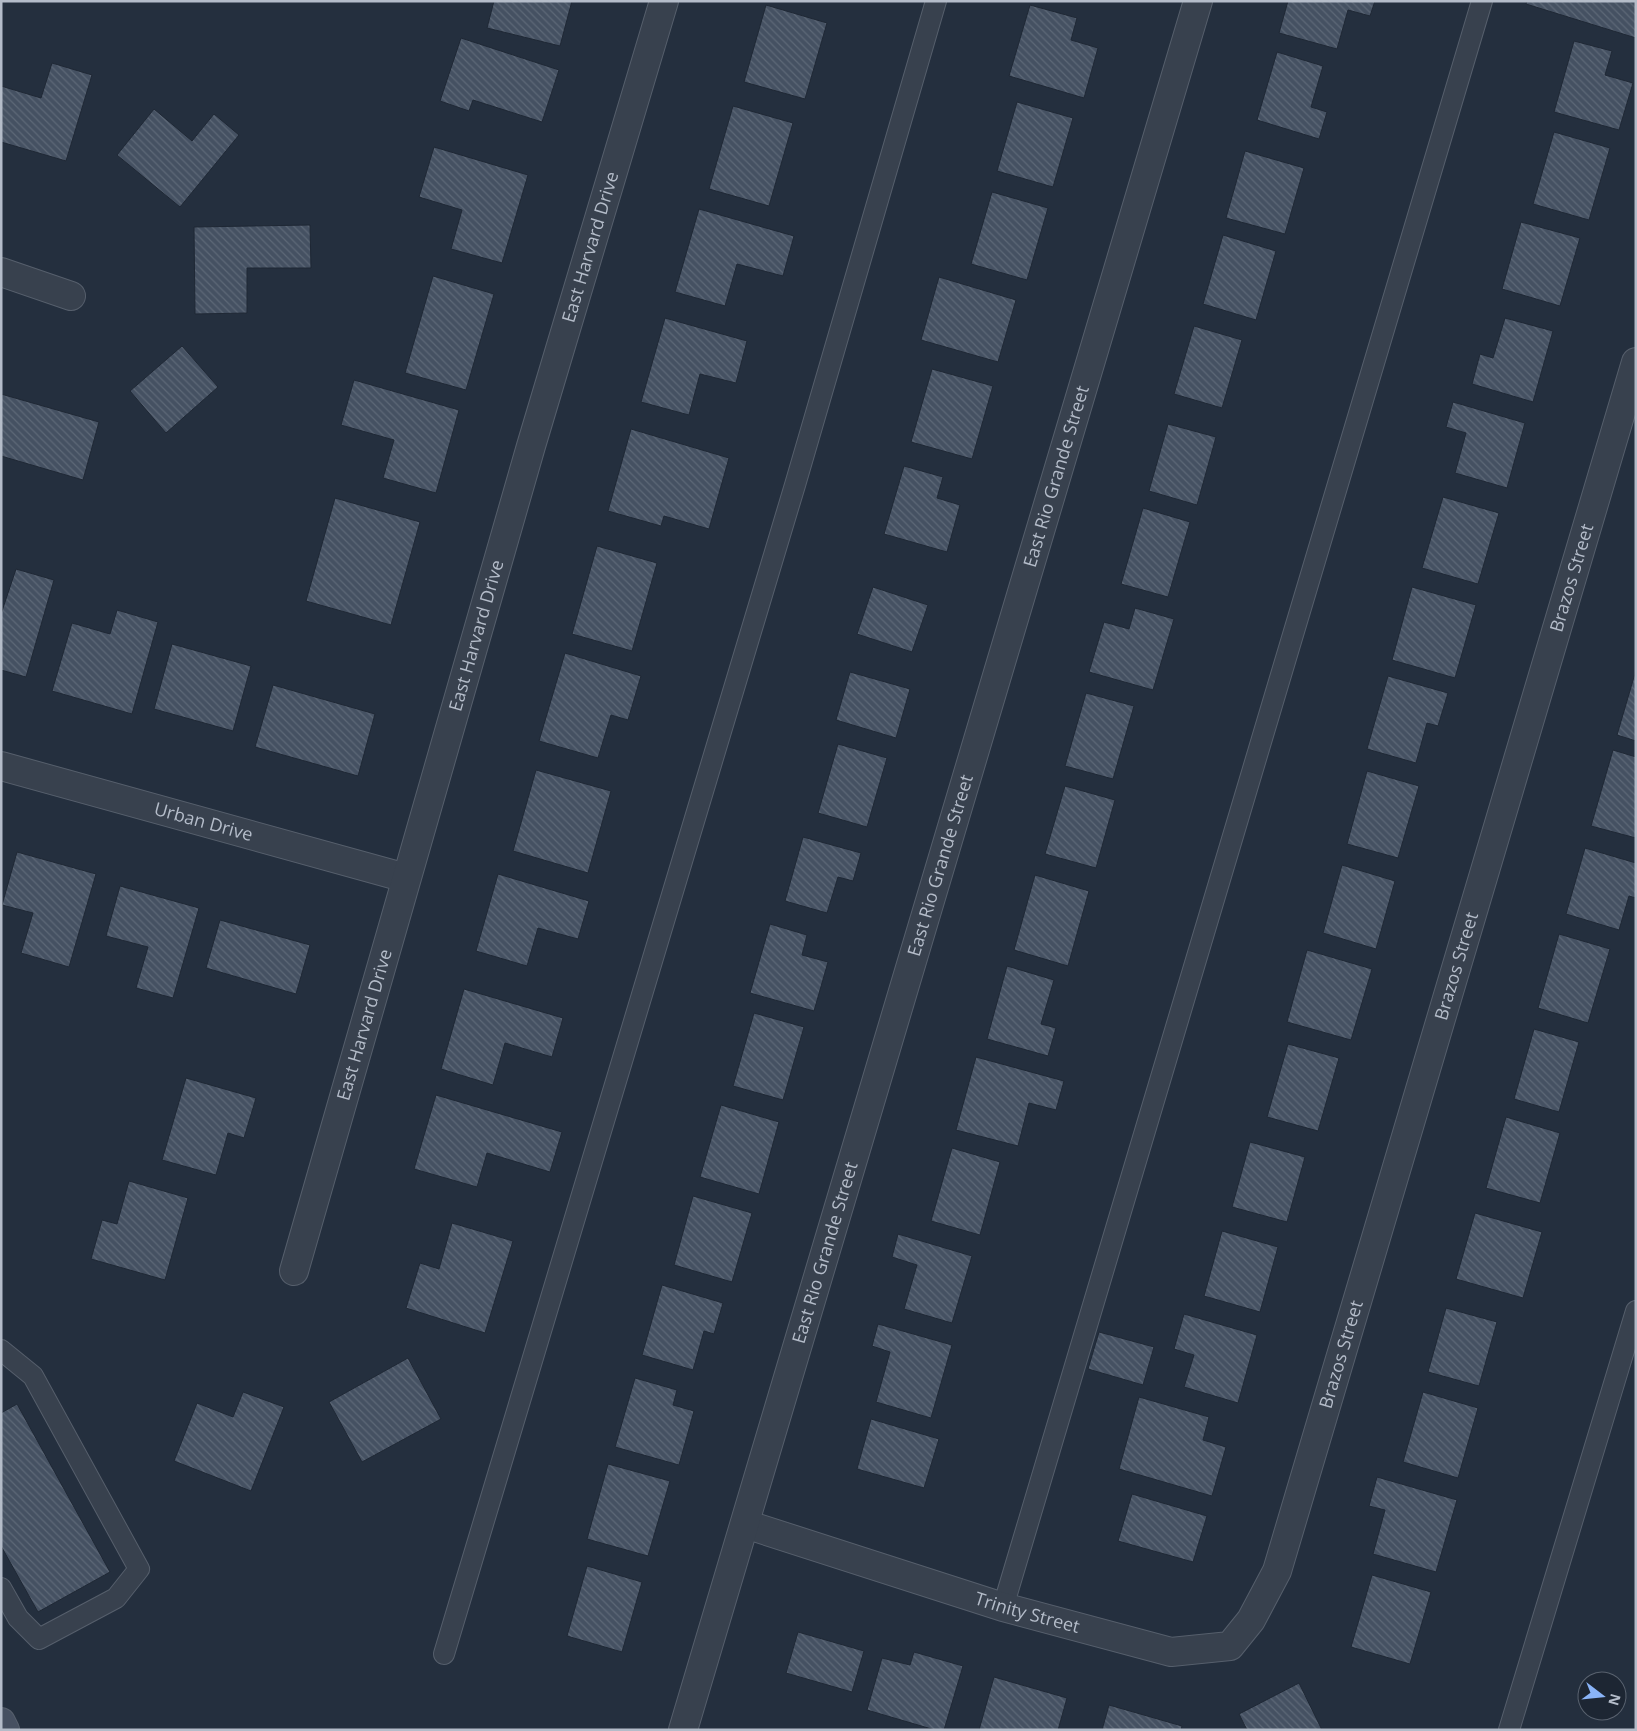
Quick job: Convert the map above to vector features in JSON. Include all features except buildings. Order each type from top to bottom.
[{"type":"main road","points":[[1,1722],[5,1730]]},
{"type":"street","name":"East Harvard Drive","points":[[294,1271],[531,446],[664,1]]},
{"type":"street","name":"East Rio Grande Street","points":[[683,1730],[1198,1]]},
{"type":"street","points":[[1,272],[71,296]]},
{"type":"street","name":"Brazos Street","points":[[1277,1571],[1636,362]]},
{"type":"street","name":"Urban Drive","points":[[1,766],[406,878]]},
{"type":"street","name":"Trinity Street","points":[[745,1524],[1003,1607],[1171,1652],[1230,1646],[1251,1620],[1277,1571]]},
{"type":"lane","points":[[444,1654],[789,504],[936,1]]},
{"type":"lane","points":[[1003,1607],[1482,1]]},
{"type":"lane","points":[[1509,1730],[1636,1311]]},
{"type":"lane","points":[[1,1350],[33,1376],[139,1569],[116,1598],[39,1639],[18,1618],[1,1588]]}]
